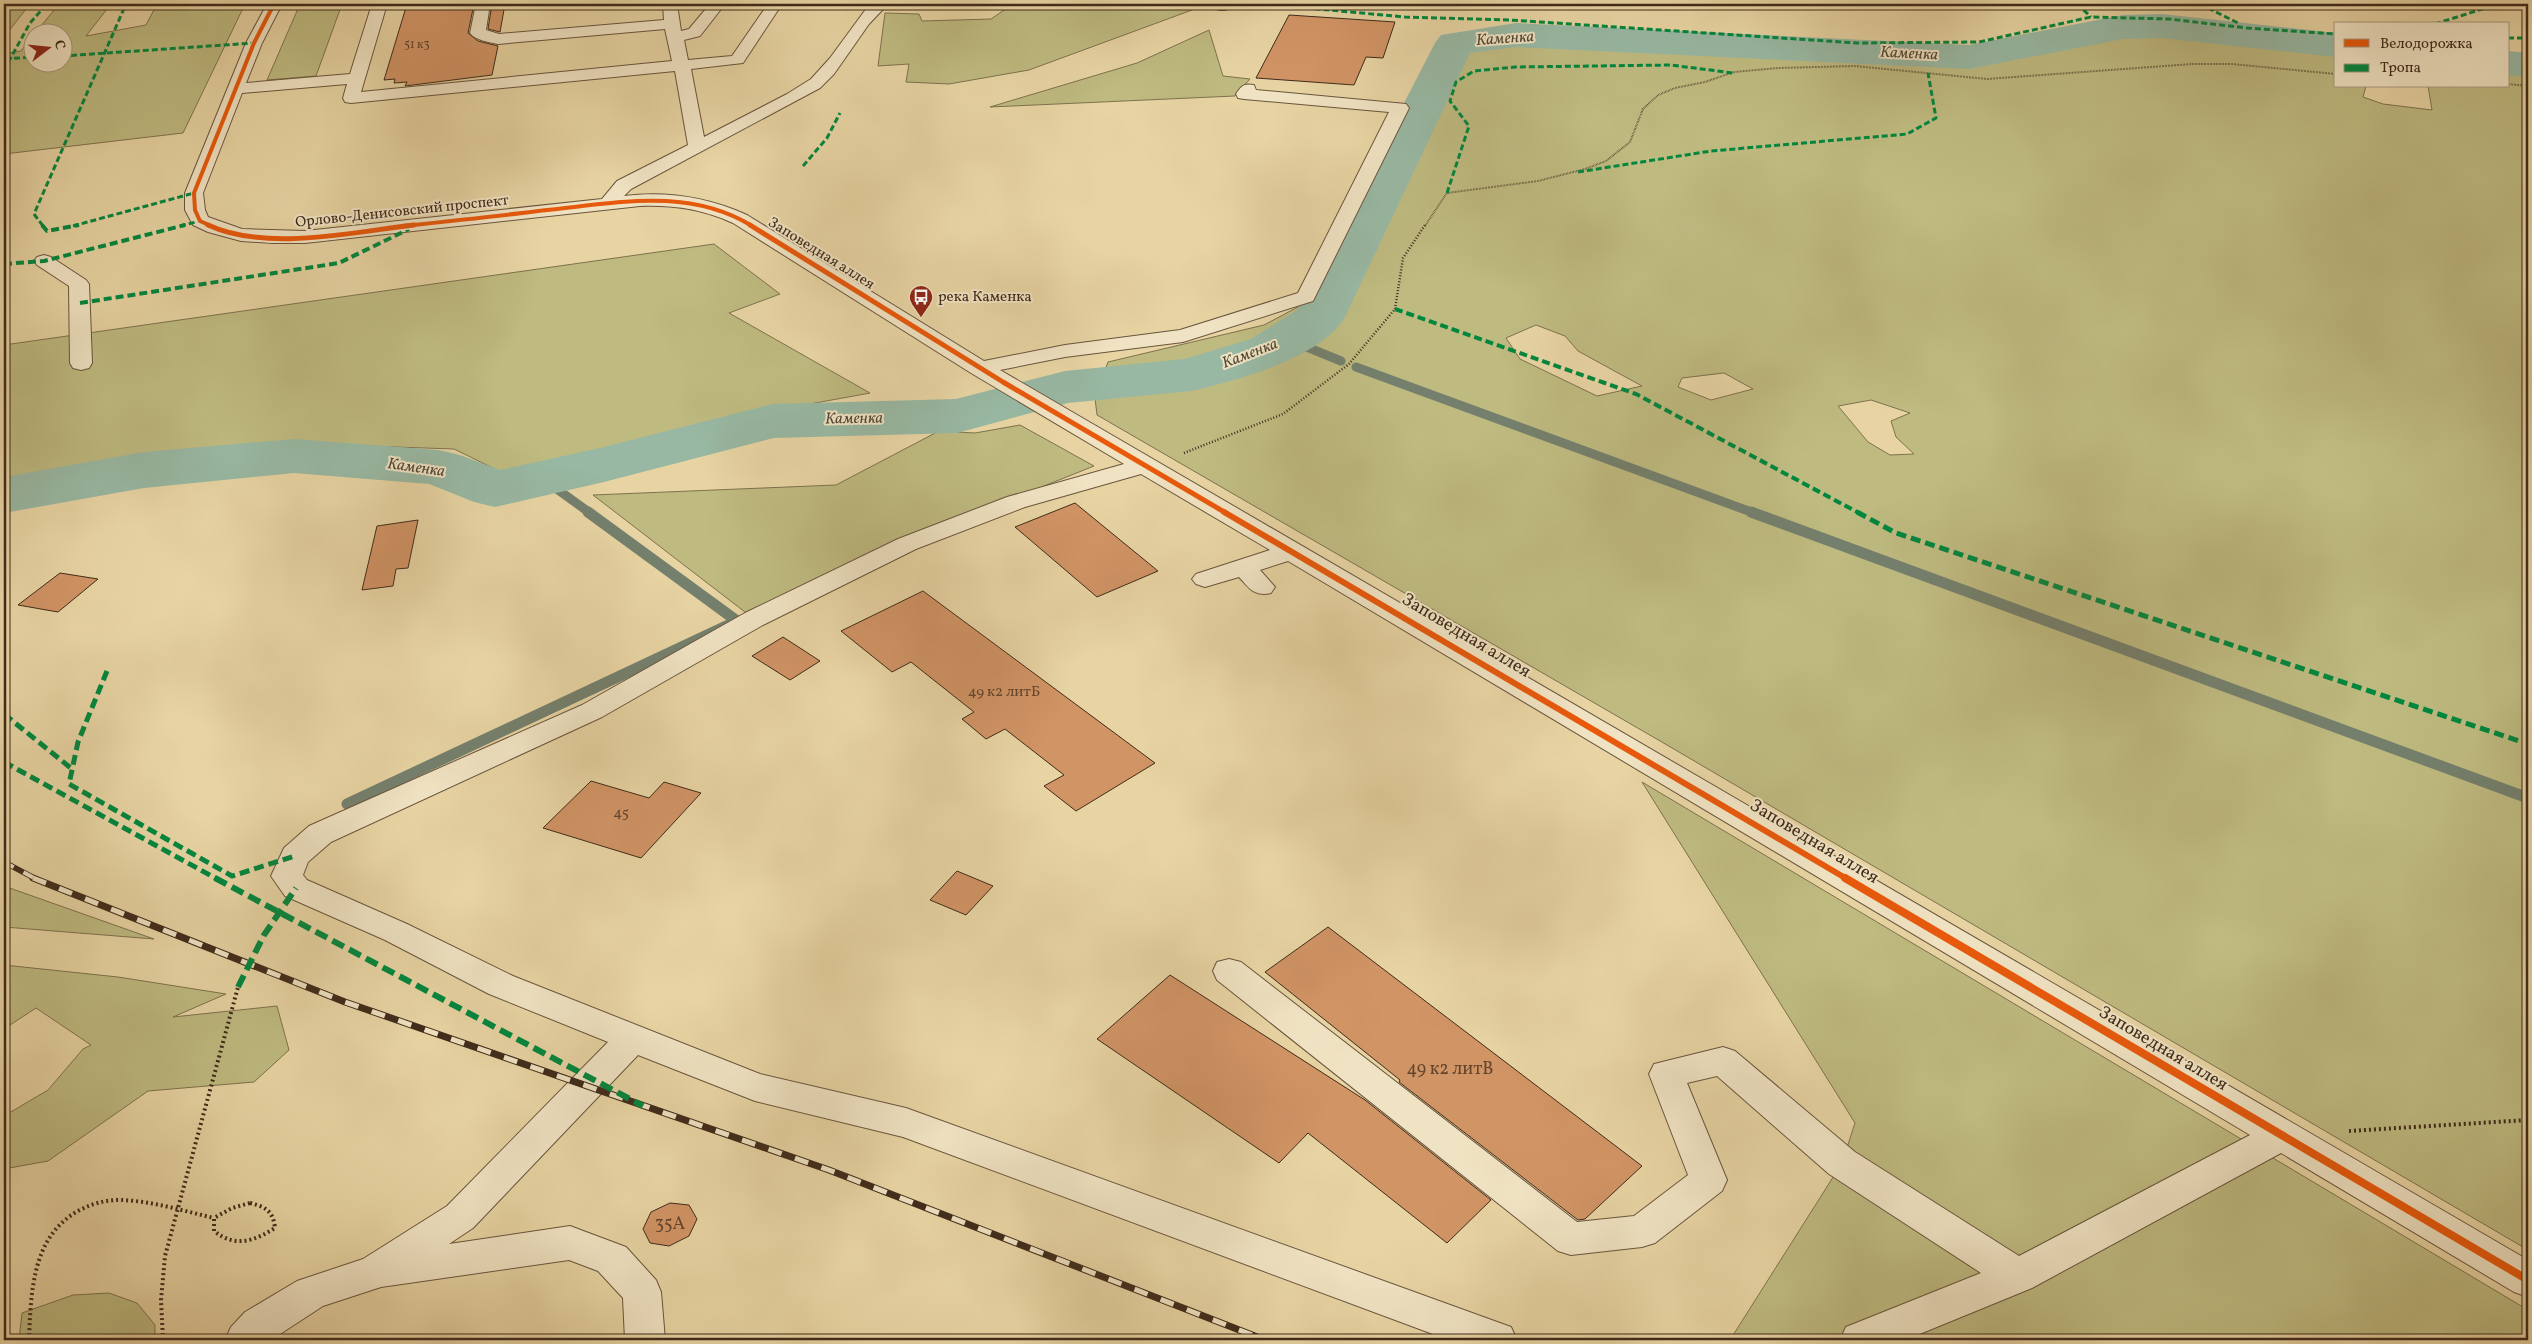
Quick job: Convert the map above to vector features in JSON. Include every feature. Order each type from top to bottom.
[{"type":"street","points":[[274,4],[254,43],[236,89],[357,78]]},
{"type":"street","points":[[380,4],[351,98],[737,60],[775,4]]},
{"type":"street","points":[[483,4],[478,33],[498,39],[618,29],[694,33],[718,4]]},
{"type":"street","points":[[670,4],[673,31],[682,65],[697,146]]},
{"type":"street","points":[[609,202],[624,185],[794,98],[819,82],[838,59],[866,15],[882,4]]},
{"type":"street","points":[[1218,4],[1220,6],[1231,4]]},
{"type":"street","points":[[618,29],[618,72]]},
{"type":"street","points":[[531,80],[536,37]]},
{"type":"street","name":"Орлово-Денисовский проспект","points":[[236,89],[194,193],[195,210],[200,221],[215,228],[241,235],[306,236],[609,202]]},
{"type":"street","points":[[979,368],[1065,351],[1183,336],[1306,297],[1400,108],[1244,94],[1248,89]]},
{"type":"street","name":"Заповедная аллея","points":[[609,202],[669,199],[695,202],[718,208],[740,219],[1002,382],[1293,551],[2281,1136],[2528,1280]]},
{"type":"street","points":[[44,261],[79,284],[81,363]]},
{"type":"street","points":[[1145,466],[1016,502],[908,544],[754,619],[592,711],[320,834],[295,856],[287,876],[296,888],[396,932],[501,985],[755,1086],[906,1123],[1497,1340]]},
{"type":"street","points":[[1205,579],[1293,551]]},
{"type":"street","points":[[1244,567],[1262,588]]},
{"type":"street","points":[[1229,970],[1571,1239],[1642,1231],[1709,1180],[1666,1074],[1724,1060],[1842,1163],[2018,1276]]},
{"type":"street","points":[[375,1272],[460,1217],[634,1037]]},
{"type":"street","points":[[1860,1340],[2018,1276],[2281,1136]]},
{"type":"street","points":[[245,1340],[258,1325],[311,1294],[375,1272],[570,1243],[612,1258],[642,1292],[645,1340]]},
{"type":"path","points":[[1145,466],[1161,462],[1283,414],[1349,364],[1396,309],[1403,258],[1447,193],[1552,178],[1578,172],[1607,160],[1623,150],[1635,133],[1641,111],[1652,98],[1672,88],[1704,82],[1733,72],[1855,66],[1959,78],[1987,79],[2192,64],[2232,64],[2334,74]]},
{"type":"path","points":[[2510,84],[2528,86]]},
{"type":"path","points":[[163,1340],[161,1300],[166,1256],[238,986]]},
{"type":"path","points":[[2338,1132],[2528,1120]]},
{"type":"path","points":[[29,1340],[31,1293],[39,1258],[51,1231],[70,1212],[95,1203],[123,1200],[214,1218],[232,1208],[250,1204],[266,1206],[274,1215],[275,1228],[257,1239],[239,1243],[224,1240],[214,1232],[214,1218]]},
{"type":"shaded area","points":[[4,4],[30,4],[4,37]]},
{"type":"shaded area","points":[[59,4],[111,4],[86,36],[146,25],[157,4],[245,4],[183,133],[4,154],[4,54],[22,50],[22,72],[72,72],[72,22],[44,22]]},
{"type":"shaded area","points":[[300,4],[342,4],[316,76],[267,80]]},
{"type":"shaded area","points":[[1007,4],[1173,4],[1192,10],[1029,70],[949,84],[906,82],[909,64],[878,66],[885,13],[919,14],[922,21],[991,19],[1007,8]]},
{"type":"shaded area","points":[[2151,29],[2334,49],[2334,88],[2365,88],[2363,97],[2383,104],[2432,110],[2428,88],[2510,88],[2510,67],[2528,69],[2528,1250],[1667,745],[1097,415],[1095,398],[1108,362],[1264,325],[1313,299],[1451,44],[1517,40],[1973,62]],"holes":[[[1536,325],[1565,336],[1578,351],[1642,386],[1597,396],[1520,359],[1506,338]],[[1724,373],[1753,389],[1711,400],[1678,387],[1682,378]],[[1871,400],[1910,413],[1891,421],[1896,437],[1914,454],[1890,455],[1868,442],[1838,406]]]},
{"type":"shaded area","points":[[1209,30],[1223,76],[1250,79],[1235,96],[990,107],[1137,63]]},
{"type":"shaded area","points":[[714,244],[780,294],[729,313],[870,393],[777,410],[594,457],[505,474],[454,449],[308,444],[139,456],[4,481],[4,345]]},
{"type":"shaded area","points":[[1020,425],[1094,466],[1044,486],[1016,502],[754,619],[593,495],[836,485],[939,431],[975,433]]},
{"type":"shaded area","points":[[1642,782],[2528,1310],[2528,1340],[1730,1340],[1842,1163],[1855,1123]]},
{"type":"shaded area","points":[[4,886],[154,939],[4,927]]},
{"type":"shaded area","points":[[4,965],[118,977],[226,994],[173,1017],[277,1006],[289,1050],[254,1082],[148,1091],[48,1161],[4,1169],[4,1116],[48,1090],[83,1049],[91,1045],[36,1008],[4,1029]]},
{"type":"shaded area","points":[[109,1293],[137,1303],[155,1325],[155,1340],[19,1340],[22,1313],[73,1295]]},
{"type":"building","points":[[407,4],[474,4],[468,33],[478,41],[498,46],[492,75],[405,86],[407,82],[394,83],[395,79],[384,80]]},
{"type":"building","points":[[492,4],[505,4],[500,32],[488,29]]},
{"type":"building","points":[[1289,15],[1395,22],[1383,58],[1366,57],[1354,85],[1256,78]]},
{"type":"building","points":[[1075,503],[1158,571],[1097,597],[1015,527]]},
{"type":"building","points":[[418,520],[408,568],[396,569],[393,586],[362,590],[377,526]]},
{"type":"building","points":[[60,573],[98,579],[58,612],[18,605]]},
{"type":"building","points":[[923,591],[1155,763],[1076,811],[1044,786],[1064,775],[1005,729],[986,739],[962,719],[974,712],[911,662],[892,672],[841,631]]},
{"type":"building","points":[[783,637],[820,661],[790,680],[752,656]]},
{"type":"building","points":[[591,781],[649,798],[664,782],[701,793],[641,858],[543,828]]},
{"type":"building","points":[[957,871],[993,886],[966,915],[930,900]]},
{"type":"building","points":[[1328,927],[1642,1166],[1585,1219],[1578,1220],[1399,1082],[1400,1080],[1265,972]]},
{"type":"building","points":[[1170,975],[1365,1100],[1491,1200],[1447,1243],[1308,1133],[1279,1163],[1097,1039]]},
{"type":"building","points":[[670,1203],[689,1205],[697,1219],[689,1236],[669,1246],[650,1243],[643,1229],[651,1212]]},
{"type":"waterway","name":"Каменка","points":[[4,495],[144,470],[294,456],[439,467],[495,489],[604,465],[773,421],[957,416],[1065,387],[1191,375],[1270,350],[1318,319],[1455,43],[1516,35],[1969,57],[2123,27],[2162,26],[2334,45]]},
{"type":"waterway","name":"Каменка","points":[[2510,63],[2528,65]]},
{"type":"waterway","points":[[1287,339],[1341,361]]},
{"type":"waterway","points":[[1356,367],[1754,513]]},
{"type":"waterway","points":[[543,479],[590,513]]},
{"type":"waterway","points":[[347,804],[737,621],[588,512]]},
{"type":"waterway","points":[[1751,512],[2528,798]]},
{"type":"railway","points":[[4,862],[36,879]]},
{"type":"railway","points":[[33,878],[345,1002],[829,1170],[1265,1340]]},
{"type":"marked path","points":[[4,70],[30,23],[47,4]]},
{"type":"marked path","points":[[126,4],[34,214],[47,231],[79,225],[194,193]]},
{"type":"marked path","points":[[1288,4],[1296,7],[1405,17],[1510,20],[1857,43],[1979,42],[2091,17],[2169,19],[2247,28],[2334,34]]},
{"type":"marked path","points":[[2077,4],[2091,17]]},
{"type":"marked path","points":[[2200,4],[2240,24]]},
{"type":"marked path","points":[[2441,22],[2498,4]]},
{"type":"marked path","points":[[2510,38],[2528,38]]},
{"type":"marked path","points":[[72,55],[254,43]]},
{"type":"marked path","points":[[5,59],[22,58]]},
{"type":"marked path","points":[[1447,193],[1469,126],[1450,101],[1456,82],[1474,71],[1515,67],[1671,65],[1733,73]]},
{"type":"marked path","points":[[1578,172],[1711,151],[1907,134],[1936,118],[1928,73]]},
{"type":"marked path","points":[[803,166],[827,138],[840,113]]},
{"type":"marked path","points":[[4,264],[44,261],[200,221]]},
{"type":"marked path","points":[[80,303],[339,263],[409,229]]},
{"type":"marked path","points":[[1395,309],[1636,394],[1896,533],[2528,744]]},
{"type":"marked path","points":[[107,671],[78,742],[69,784],[232,876],[295,856]]},
{"type":"marked path","points":[[4,714],[72,769]]},
{"type":"marked path","points":[[4,762],[277,912],[643,1106]]},
{"type":"marked path","points":[[238,987],[264,935],[296,888]]},
{"type":"cycle path","points":[[274,4],[254,43],[194,193],[195,210],[200,221],[215,228],[241,235],[305,237],[640,200],[680,201],[703,205],[727,213],[740,219],[1003,382],[2528,1280]]},
{"type":"place","name":"река Каменка","points":[[921,318]]}]
